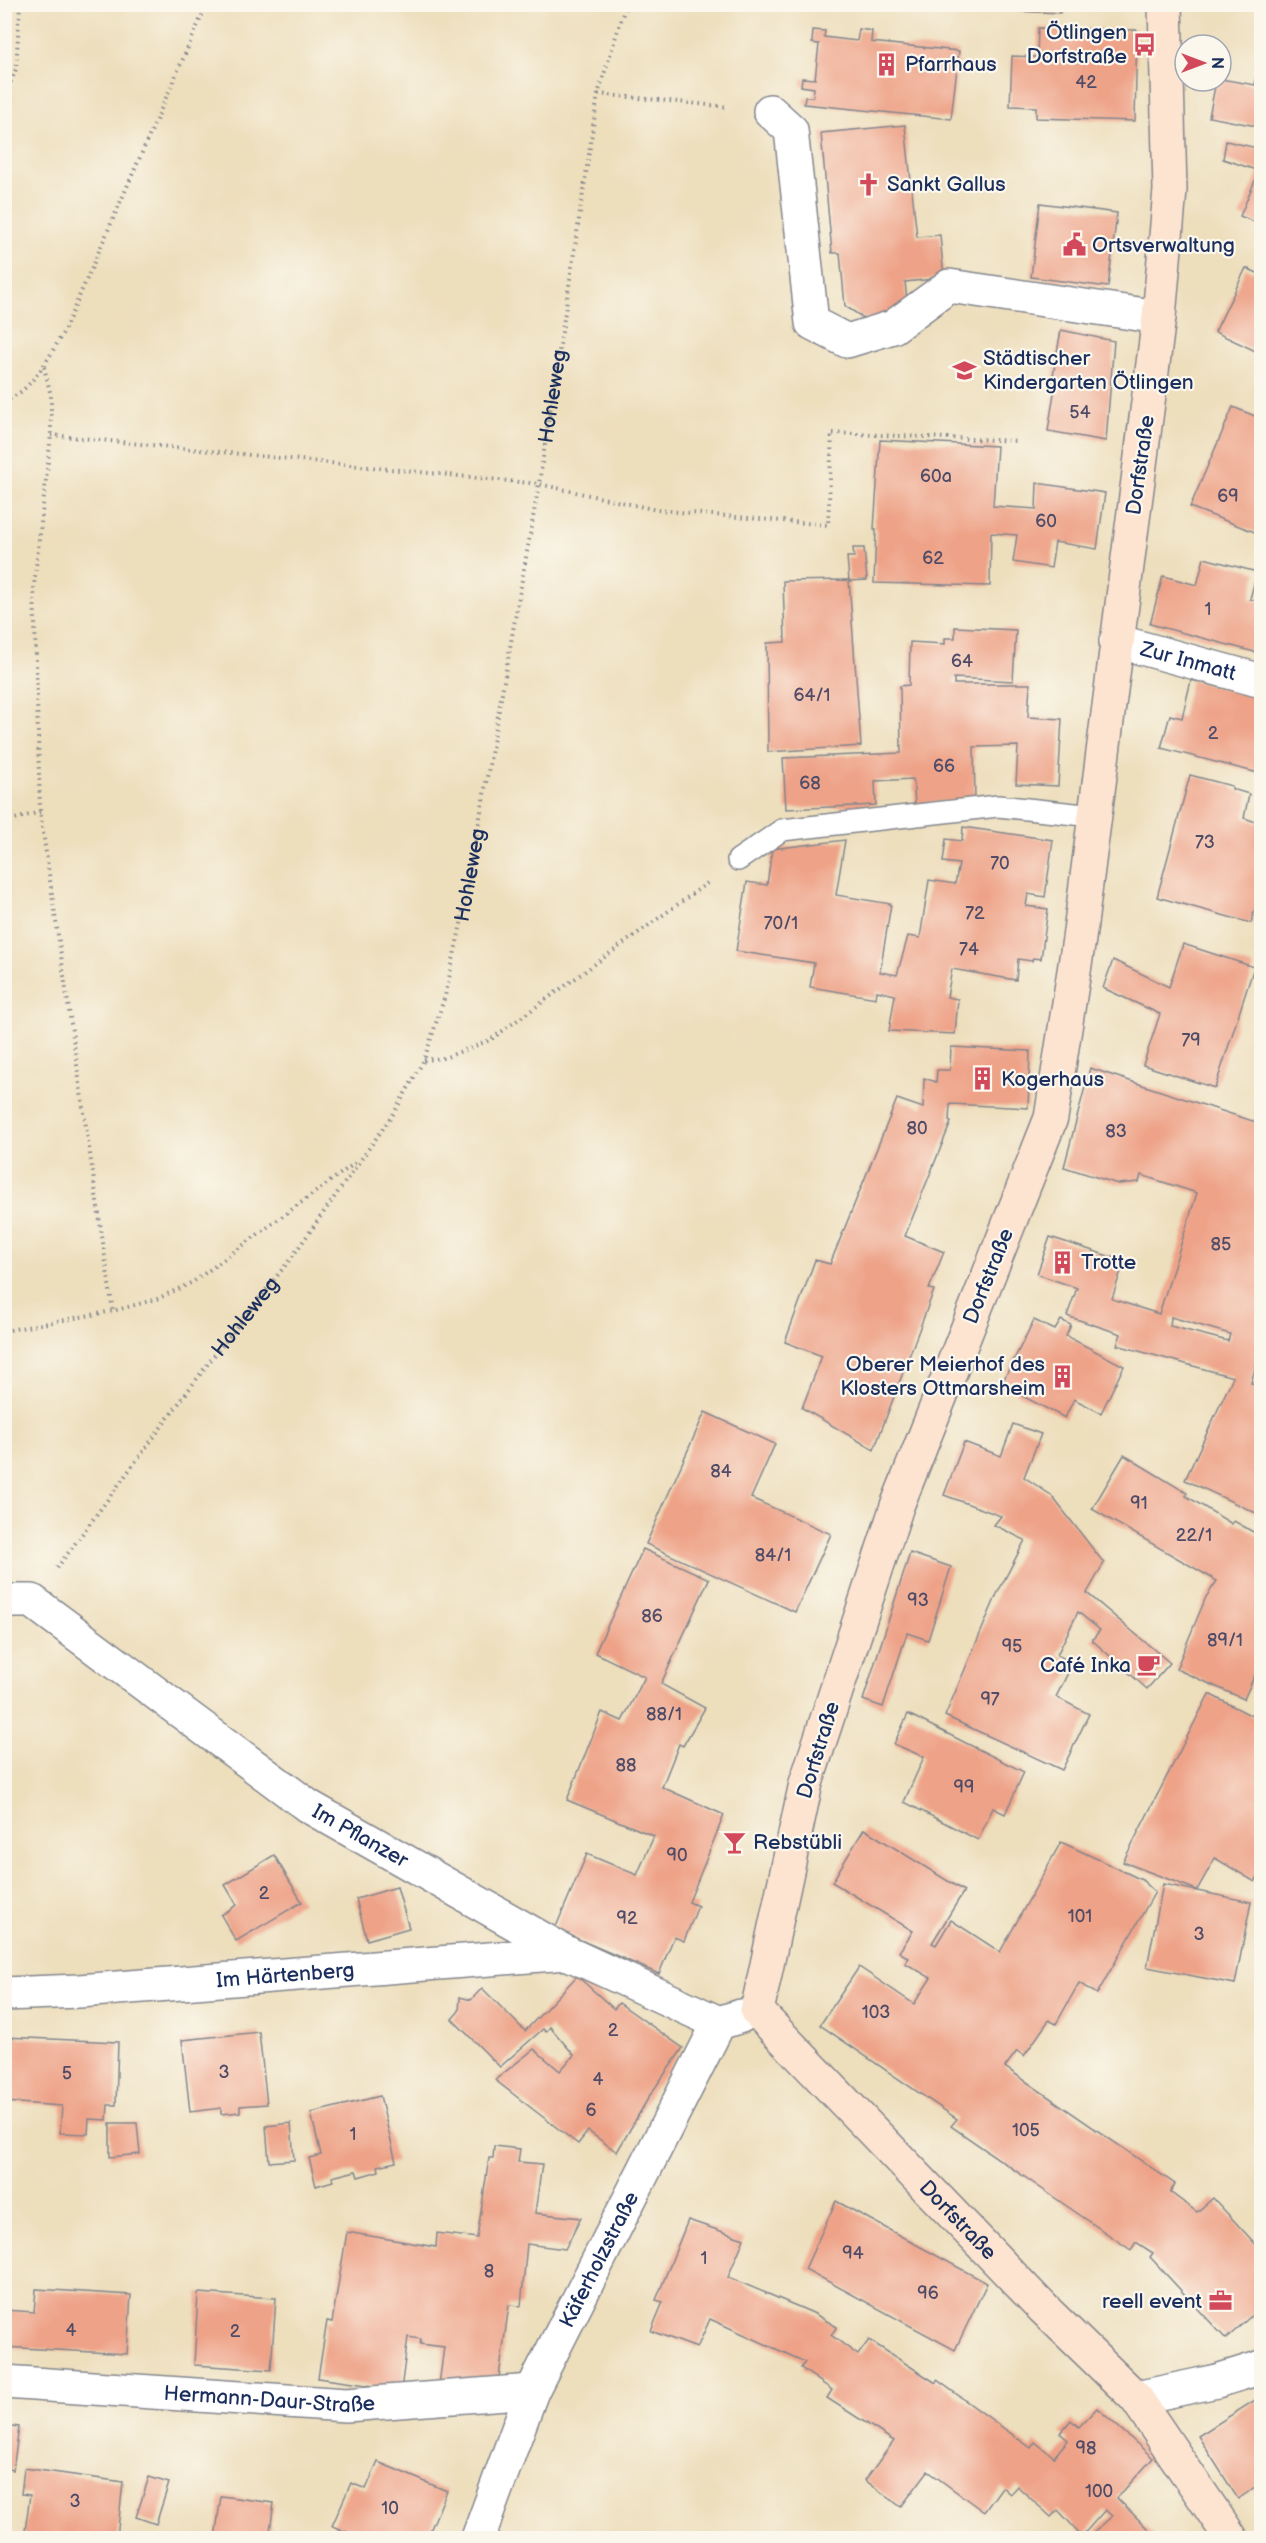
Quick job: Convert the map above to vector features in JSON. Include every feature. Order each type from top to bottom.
[{"type":"street","name":"Dorfstraße","points":[[1165,4],[1170,190],[1159,317],[1079,939],[1052,1118],[897,1506],[806,1783],[757,2011],[1043,2308],[1136,2398],[1231,2538]]},
{"type":"street","points":[[771,111],[791,130],[812,323],[848,341],[893,327],[949,286],[1159,317]]},
{"type":"street","name":"Zur Inmatt","points":[[1116,641],[1262,681]]},
{"type":"street","name":"Im Pflanzer","points":[[18,1601],[308,1806],[567,1953],[719,2023]]},
{"type":"street","name":"Im Härtenberg","points":[[4,1994],[79,1991],[567,1953]]},
{"type":"street","points":[[719,2023],[757,2011]]},
{"type":"street","name":"Käferholzstraße","points":[[478,2538],[532,2391],[719,2023]]},
{"type":"street","points":[[1136,2398],[1216,2381],[1262,2367]]},
{"type":"street","name":"Hermann-Daur-Straße","points":[[4,2382],[346,2405],[532,2391]]},
{"type":"lane","points":[[738,860],[782,830],[998,806],[1094,816]]},
{"type":"path","points":[[4,99],[16,69],[20,4]]},
{"type":"path","points":[[4,401],[12,399],[44,367],[64,331],[207,4]]},
{"type":"path","name":"Hohleweg","points":[[18,1601],[292,1257],[394,1113],[424,1060],[445,996],[461,924],[539,484],[598,94],[626,4]]},
{"type":"path","points":[[598,94],[771,111]]},
{"type":"path","points":[[44,367],[51,396],[51,435],[34,585],[40,812],[113,1311]]},
{"type":"path","points":[[51,435],[539,484],[657,510],[828,525],[832,433],[1017,441]]},
{"type":"path","points":[[4,822],[40,812]]},
{"type":"path","points":[[424,1060],[444,1058],[490,1040],[738,860]]},
{"type":"path","points":[[4,1331],[113,1311],[157,1299],[193,1282],[358,1161]]},
{"type":"building","points":[[1018,4],[1061,4],[1060,13],[1017,11]]},
{"type":"building","points":[[1038,28],[1137,30],[1135,121],[1036,118],[1036,107],[1010,106],[1012,56],[1037,57]]},
{"type":"building","name":"Pfarrhaus","points":[[859,29],[872,31],[871,42],[959,51],[951,119],[804,104],[805,97],[813,97],[814,88],[801,86],[802,78],[815,79],[819,44],[812,43],[813,30],[825,31],[824,37],[857,41]]},
{"type":"building","points":[[1260,54],[1262,127],[1209,117],[1214,93],[1233,93],[1233,81],[1255,85]]},
{"type":"building","name":"Sankt Gallus","points":[[905,125],[917,237],[940,235],[944,278],[905,282],[907,300],[890,316],[865,319],[845,306],[840,253],[832,253],[821,133]]},
{"type":"building","points":[[1226,141],[1262,149],[1262,225],[1240,216],[1259,171],[1223,159]]},
{"type":"building","name":"Ortsverwaltung","points":[[1040,203],[1117,213],[1108,287],[1031,277]]},
{"type":"building","points":[[1246,268],[1262,275],[1262,354],[1215,332]]},
{"type":"building","points":[[1061,330],[1114,341],[1106,441],[1048,431],[1055,387],[1051,387]]},
{"type":"building","points":[[1233,407],[1262,419],[1262,535],[1190,507]]},
{"type":"building","points":[[880,440],[997,446],[993,506],[1036,509],[1037,483],[1105,493],[1097,549],[1055,542],[1051,568],[1013,562],[1017,535],[991,533],[990,586],[874,583],[876,529],[874,529]]},
{"type":"building","points":[[853,548],[864,548],[867,580],[849,581],[847,557],[854,557]]},
{"type":"building","points":[[1204,558],[1257,572],[1250,599],[1262,602],[1262,654],[1150,624],[1163,576],[1197,585]]},
{"type":"building","points":[[849,580],[861,746],[768,752],[767,643],[785,642],[783,581]]},
{"type":"building","points":[[955,627],[1016,630],[1013,681],[954,678],[954,684],[1030,684],[1028,717],[1062,719],[1058,786],[1016,784],[1018,746],[974,747],[975,800],[915,804],[913,779],[875,781],[876,805],[786,809],[783,758],[901,753],[900,686],[909,685],[910,642],[945,644],[945,638],[955,638]]},
{"type":"building","points":[[1191,680],[1262,698],[1262,774],[1161,748],[1170,715],[1182,718]]},
{"type":"building","points":[[1190,775],[1232,786],[1232,789],[1249,794],[1244,818],[1262,824],[1262,881],[1251,923],[1157,897]]},
{"type":"building","points":[[963,827],[1053,840],[1045,897],[1028,894],[1026,906],[1048,909],[1041,959],[1033,958],[1032,961],[1018,959],[1016,980],[952,969],[947,997],[958,999],[955,1034],[889,1031],[895,995],[877,991],[876,998],[810,987],[814,963],[736,951],[747,882],[767,885],[772,849],[845,840],[836,895],[891,904],[880,972],[897,975],[908,936],[920,938],[929,880],[955,884],[959,864],[943,862],[946,839],[962,841]]},
{"type":"building","points":[[1183,944],[1254,967],[1215,1088],[1143,1065],[1160,1014],[1103,988],[1113,960],[1169,987]]},
{"type":"building","points":[[951,1047],[1030,1051],[1028,1108],[950,1104],[949,1121],[951,1122],[905,1236],[944,1252],[929,1289],[934,1290],[874,1450],[802,1408],[822,1356],[785,1342],[815,1260],[830,1264],[897,1099],[923,1108],[924,1078],[936,1082],[937,1070],[950,1070]]},
{"type":"building","points":[[1090,1068],[1262,1124],[1262,1344],[1251,1383],[1262,1387],[1262,1502],[1256,1513],[1185,1480],[1233,1377],[1117,1345],[1121,1334],[1067,1316],[1077,1288],[1037,1274],[1050,1237],[1124,1261],[1112,1299],[1159,1314],[1197,1193],[1141,1175],[1139,1182],[1118,1184],[1064,1167]],"holes":[[[1171,1317],[1230,1334],[1228,1341],[1170,1326]]]},
{"type":"building","name":"Oberer Meierhof des Klosters Ottmarsheim","points":[[1034,1320],[1055,1330],[1061,1320],[1071,1325],[1066,1336],[1124,1366],[1101,1413],[1074,1399],[1065,1418],[1001,1385]]},
{"type":"building","points":[[705,1412],[775,1444],[751,1498],[831,1534],[795,1612],[646,1544]]},
{"type":"building","points":[[1013,1424],[1041,1434],[1024,1477],[1051,1495],[1104,1563],[1087,1593],[1170,1663],[1147,1689],[1092,1640],[1100,1630],[1078,1612],[1057,1655],[1073,1663],[1056,1697],[1089,1714],[1062,1770],[945,1716],[997,1594],[1025,1540],[994,1525],[1001,1516],[944,1495],[964,1442],[1001,1456]]},
{"type":"building","points":[[1124,1455],[1187,1493],[1186,1496],[1232,1524],[1234,1521],[1262,1537],[1262,1659],[1244,1699],[1176,1669],[1206,1597],[1217,1581],[1092,1509]]},
{"type":"building","points":[[643,1549],[709,1579],[661,1684],[705,1708],[683,1746],[679,1744],[662,1787],[724,1815],[689,1902],[698,1906],[684,1941],[674,1937],[659,1974],[555,1929],[587,1854],[637,1875],[654,1836],[567,1800],[602,1712],[622,1721],[645,1677],[595,1653]]},
{"type":"building","points":[[910,1553],[951,1567],[928,1640],[907,1633],[883,1707],[863,1700]]},
{"type":"building","points":[[1209,1694],[1262,1721],[1262,1870],[1255,1882],[1215,1858],[1197,1890],[1123,1862]]},
{"type":"building","points":[[908,1714],[1024,1772],[1005,1814],[993,1808],[978,1840],[904,1802],[924,1757],[894,1744]]},
{"type":"building","points":[[864,1829],[964,1891],[932,1943],[936,1945],[951,1920],[1000,1952],[1061,1842],[1142,1880],[1155,1892],[1097,1994],[1079,1983],[1056,2024],[1049,2020],[1024,2056],[1017,2051],[1005,2067],[1175,2184],[1170,2192],[1197,2212],[1213,2198],[1262,2251],[1262,2306],[1226,2339],[1150,2257],[1153,2253],[1136,2242],[1131,2250],[1055,2198],[951,2126],[957,2119],[820,2025],[859,1967],[914,2004],[931,1978],[905,1963],[909,1958],[899,1952],[913,1931],[832,1882]]},
{"type":"building","points":[[274,1855],[302,1902],[236,1941],[221,1915],[237,1905],[225,1885]]},
{"type":"building","points":[[1163,1884],[1251,1902],[1235,1984],[1147,1967]]},
{"type":"building","points":[[397,1887],[409,1928],[367,1940],[356,1899]]},
{"type":"building","points":[[577,1976],[614,2009],[619,2003],[683,2048],[650,2095],[617,2152],[588,2131],[578,2144],[495,2080],[534,2049],[560,2071],[574,2055],[550,2027],[546,2032],[543,2029],[500,2067],[452,2019],[459,2011],[460,1997],[471,2000],[482,1988],[525,2031]]},
{"type":"building","points":[[259,2032],[267,2104],[240,2106],[240,2112],[221,2114],[221,2108],[190,2112],[182,2040]]},
{"type":"building","points":[[4,2037],[118,2042],[116,2105],[108,2105],[107,2120],[89,2119],[88,2134],[60,2133],[62,2106],[4,2102]]},
{"type":"building","points":[[380,2096],[396,2162],[378,2166],[379,2171],[358,2177],[356,2171],[332,2177],[333,2181],[316,2186],[309,2158],[321,2155],[311,2113]]},
{"type":"building","points":[[110,2123],[137,2123],[140,2154],[110,2157]]},
{"type":"building","points":[[291,2123],[294,2160],[269,2162],[266,2126]]},
{"type":"building","points":[[494,2146],[520,2149],[518,2162],[542,2164],[535,2213],[581,2218],[565,2249],[527,2244],[521,2306],[509,2305],[499,2377],[439,2385],[444,2347],[420,2344],[421,2339],[408,2337],[401,2390],[318,2378],[327,2321],[332,2322],[347,2232],[436,2247],[437,2233],[477,2238],[489,2158],[493,2158]]},
{"type":"building","points":[[836,2201],[987,2283],[955,2350],[805,2269]]},
{"type":"building","points":[[688,2220],[744,2239],[728,2277],[813,2313],[837,2327],[831,2335],[858,2355],[869,2340],[936,2383],[937,2380],[1031,2448],[1035,2442],[1054,2457],[1068,2440],[1060,2433],[1071,2420],[1079,2427],[1097,2408],[1153,2458],[1117,2498],[1157,2538],[1088,2538],[1112,2516],[1105,2510],[1082,2536],[1058,2510],[1051,2517],[1017,2486],[1010,2494],[1002,2487],[984,2512],[928,2471],[901,2507],[865,2480],[894,2441],[827,2398],[832,2390],[801,2368],[805,2362],[710,2319],[697,2348],[651,2331],[663,2302],[656,2300]]},
{"type":"building","points":[[36,2289],[131,2295],[127,2354],[4,2347],[4,2310],[34,2312]]},
{"type":"building","points":[[198,2293],[276,2298],[271,2370],[194,2365]]},
{"type":"building","points":[[1255,2400],[1256,2402],[1262,2400],[1262,2496],[1256,2487],[1238,2499],[1198,2436]]},
{"type":"building","points":[[4,2425],[19,2427],[13,2470],[4,2468]]},
{"type":"building","points":[[378,2462],[447,2491],[427,2538],[345,2538],[347,2532],[332,2526],[351,2483],[366,2489]]},
{"type":"building","points":[[24,2468],[123,2482],[117,2538],[24,2538],[30,2495],[21,2494]]},
{"type":"building","points":[[149,2477],[169,2483],[156,2524],[136,2517]]},
{"type":"building","points":[[221,2496],[274,2503],[269,2538],[215,2538]]},
{"type":"place","name":"Ötlingen Dorfstraße","points":[[1145,44]]},
{"type":"place","name":"Pfarrhaus","points":[[887,64]]},
{"type":"place","name":"Sankt Gallus","points":[[869,184]]},
{"type":"place","name":"Ortsverwaltung","points":[[1074,245]]},
{"type":"place","name":"Städtischer Kindergarten Ötlingen","points":[[965,370]]},
{"type":"place","name":"Kogerhaus","points":[[983,1079]]},
{"type":"place","name":"Trotte","points":[[1063,1262]]},
{"type":"place","name":"Oberer Meierhof des Klosters Ottmarsheim","points":[[1063,1376]]},
{"type":"place","name":"Café Inka","points":[[1149,1665]]},
{"type":"place","name":"Rebstübli","points":[[735,1842]]},
{"type":"place","name":"reell event","points":[[1220,2301]]}]
